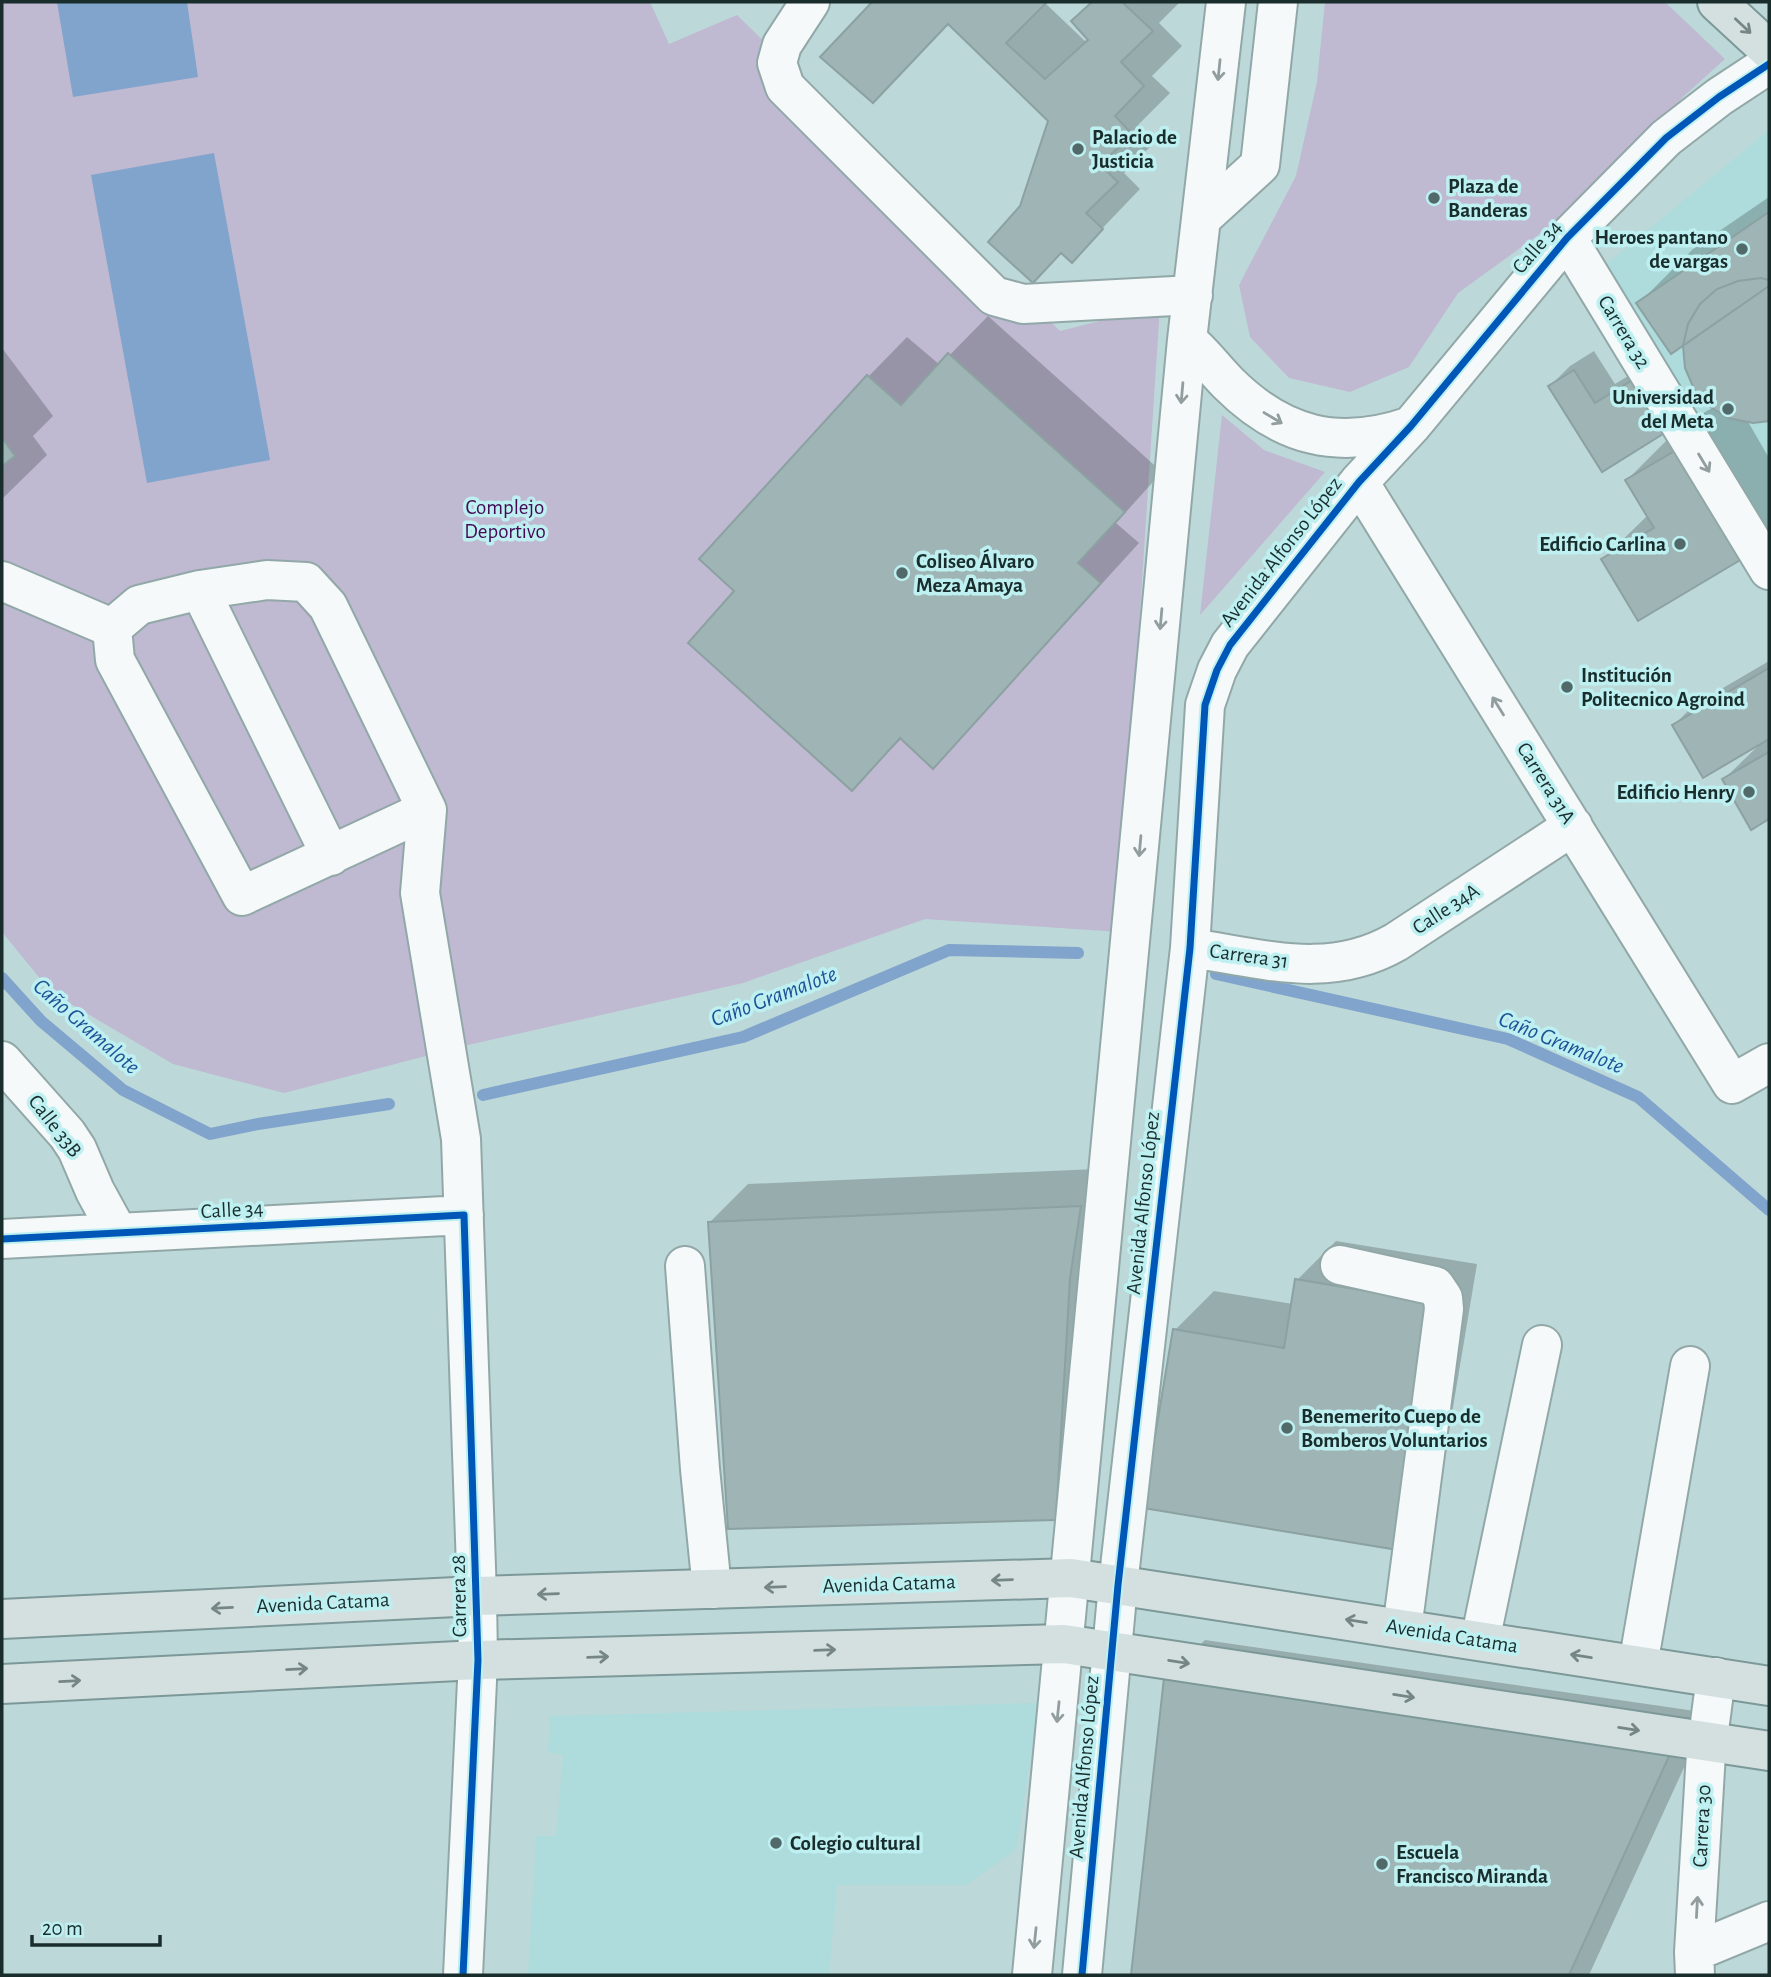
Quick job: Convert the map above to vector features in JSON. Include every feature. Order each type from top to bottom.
[{"type":"main road","points":[[1717,2],[1769,50]]},
{"type":"main road","name":"Avenida Catama","points":[[2,1619],[477,1596],[1071,1578],[1769,1686]]},
{"type":"main road","points":[[2,1684],[478,1660],[1064,1644],[1769,1751]]},
{"type":"street","points":[[810,2],[782,45],[777,63],[785,87],[994,296],[1023,304],[1193,295]]},
{"type":"street","name":"Avenida Alfonso López","points":[[1032,1975],[1187,340],[1226,2]]},
{"type":"street","points":[[1203,217],[1260,164],[1278,2]]},
{"type":"street","name":"Calle 34","points":[[1359,482],[1411,426],[1567,238],[1666,138],[1719,97],[1769,64]]},
{"type":"street","name":"Carrera 32","points":[[1567,238],[1769,570]]},
{"type":"street","points":[[1187,340],[1247,401],[1267,416],[1289,427],[1338,439],[1387,434],[1411,426]]},
{"type":"street","name":"Avenida Alfonso López","points":[[1082,1975],[1118,1585],[1189,948],[1205,705],[1217,670],[1230,645],[1359,482]]},
{"type":"street","name":"Carrera 31A","points":[[1359,482],[1732,1084],[1769,1063]]},
{"type":"street","points":[[267,580],[306,582],[328,606],[427,810],[242,895],[115,660],[112,628],[139,605],[200,590],[267,580]]},
{"type":"street","points":[[2,581],[112,628]]},
{"type":"street","points":[[200,590],[331,856]]},
{"type":"street","name":"Carrera 28","points":[[427,810],[420,892],[461,1139],[477,1596],[478,1660],[463,1975]]},
{"type":"street","name":"Calle 34A","points":[[1308,965],[1332,965],[1376,953],[1573,826]]},
{"type":"street","name":"Carrera 31","points":[[1189,948],[1308,965]]},
{"type":"street","name":"Calle 33B","points":[[2,1061],[77,1149],[117,1233]]},
{"type":"street","name":"Calle 34","points":[[2,1239],[464,1215]]},
{"type":"street","points":[[1340,1265],[1435,1286],[1443,1298],[1443,1322],[1402,1629]]},
{"type":"street","points":[[685,1266],[712,1589]]},
{"type":"street","points":[[1480,1641],[1542,1345]]},
{"type":"street","points":[[1638,1665],[1690,1366]]},
{"type":"street","name":"Carrera 30","points":[[1695,1964],[1707,1741],[1716,1677]]},
{"type":"street","points":[[1695,1964],[1766,1930]]},
{"type":"shaded area","points":[[57,2],[187,2],[198,77],[73,97]]},
{"type":"shaded area","name":"Universidad del Meta","points":[[1769,130],[1769,552],[1603,267]]},
{"type":"shaded area","points":[[214,153],[270,460],[147,483],[91,175]]},
{"type":"shaded area","name":"Colegio cultural","points":[[1039,1703],[1016,1850],[966,1885],[837,1885],[829,1975],[528,1975],[536,1836],[556,1836],[563,1755],[548,1752],[550,1716]]},
{"type":"green space","name":"Complejo Deportivo","points":[[2,2],[650,2],[669,44],[737,15],[1060,331],[1160,306],[1119,932],[925,919],[743,983],[468,1045],[284,1093],[173,1064],[52,993],[2,932]]},
{"type":"green space","name":"Plaza de Banderas","points":[[1325,2],[1665,2],[1725,59],[1684,96],[1644,143],[1559,220],[1458,293],[1409,367],[1350,392],[1289,378],[1250,337],[1239,285],[1296,176],[1317,82]]},
{"type":"green space","points":[[1222,415],[1264,450],[1325,472],[1200,615]]},
{"type":"building","name":"Palacio de Justicia","points":[[872,2],[1047,2],[1006,43],[1045,79],[1088,40],[1071,21],[1092,2],[1122,2],[1153,31],[1121,62],[1144,86],[1115,116],[1132,134],[1100,165],[1118,182],[1086,213],[1103,229],[1072,263],[1061,253],[1033,283],[988,242],[1020,206],[1048,121],[948,24],[873,103],[820,57]]},
{"type":"building","name":"Heroes pantano de vargas","points":[[1769,212],[1769,286],[1671,354],[1636,303]]},
{"type":"building","points":[[1761,278],[1769,280],[1769,421],[1753,423],[1728,418],[1709,406],[1694,389],[1685,368],[1683,346],[1688,324],[1700,304],[1717,289],[1738,281]]},
{"type":"building","name":"Coliseo Álvaro Meza Amaya","points":[[948,353],[1125,512],[1078,563],[1101,583],[933,769],[900,738],[852,791],[688,643],[734,591],[699,559],[867,375],[901,405]]},
{"type":"building","points":[[1574,370],[1595,403],[1631,381],[1663,434],[1602,472],[1548,386]]},
{"type":"building","points":[[2,438],[15,456],[2,466]]},
{"type":"building","name":"Edificio Carlina","points":[[1678,449],[1742,559],[1638,621],[1601,559],[1654,528],[1625,480]]},
{"type":"building","points":[[1769,668],[1769,739],[1703,778],[1672,725]]},
{"type":"building","name":"Edificio Henry","points":[[1769,752],[1769,819],[1751,830],[1722,779]]},
{"type":"building","points":[[1081,1206],[1070,1278],[1056,1520],[728,1529],[708,1222]]},
{"type":"building","name":"Benemerito Cuepo de Bomberos Voluntarios","points":[[1295,1279],[1439,1303],[1398,1550],[1143,1508],[1173,1329],[1284,1348]]},
{"type":"building","name":"Escuela Francisco Miranda","points":[[1164,1678],[1671,1752],[1569,1975],[1131,1975]]},
{"type":"waterway","name":"Caño Gramalote","points":[[483,1095],[743,1037],[949,950],[1078,953]]},
{"type":"waterway","name":"Caño Gramalote","points":[[1216,974],[1508,1039],[1638,1097],[1769,1210]]},
{"type":"waterway","name":"Caño Gramalote","points":[[2,978],[41,1021],[123,1090],[210,1134],[389,1104]]},
{"type":"cycle path","points":[[1082,1975],[1118,1585],[1190,948],[1205,705],[1217,670],[1230,645],[1359,482],[1411,426],[1567,238],[1666,138],[1719,97],[1769,64]]},
{"type":"cycle path","points":[[2,1239],[464,1215],[478,1660],[463,1975]]},
{"type":"place","name":"Palacio de Justicia","points":[[1078,149]]},
{"type":"place","name":"Plaza de Banderas","points":[[1434,198]]},
{"type":"place","name":"Heroes pantano de vargas","points":[[1742,249]]},
{"type":"place","name":"Universidad del Meta","points":[[1728,409]]},
{"type":"place","name":"Edificio Carlina","points":[[1680,544]]},
{"type":"place","name":"Coliseo Álvaro Meza Amaya","points":[[902,573]]},
{"type":"place","name":"Institución Politecnico Agroind","points":[[1567,687]]},
{"type":"place","name":"Edificio Henry","points":[[1749,792]]},
{"type":"place","name":"Benemerito Cuepo de Bomberos Voluntarios","points":[[1287,1428]]},
{"type":"place","name":"Colegio cultural","points":[[776,1843]]},
{"type":"place","name":"Escuela Francisco Miranda","points":[[1382,1864]]}]
